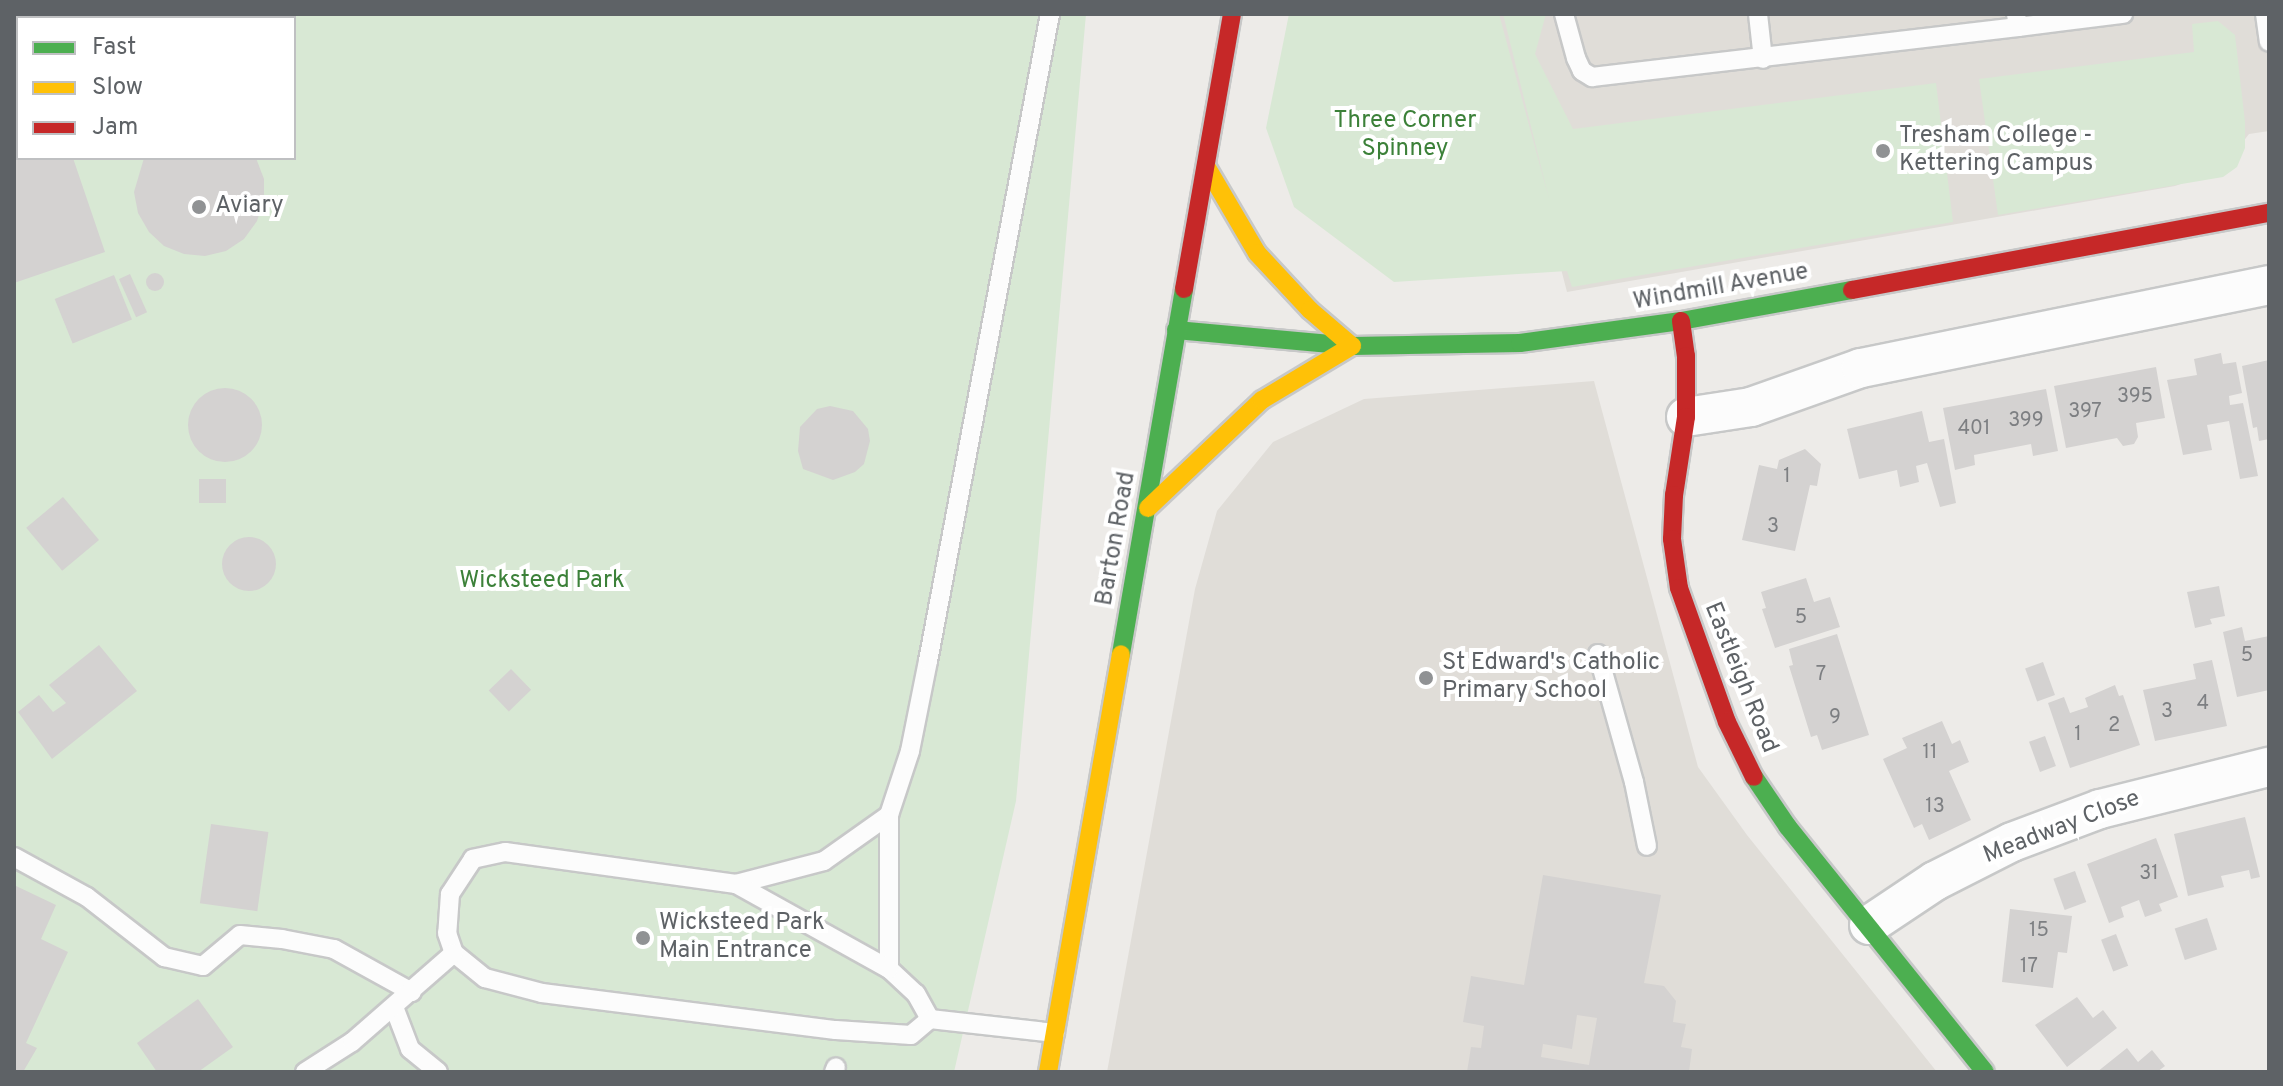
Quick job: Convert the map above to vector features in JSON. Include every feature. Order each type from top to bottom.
[{"type":"main road","name":"Barton Road","points":[[1048,1072],[1232,14]]},
{"type":"main road","points":[[1148,508],[1262,400],[1352,346],[1310,310],[1257,253],[1206,166]]},
{"type":"main road","name":"Windmill Avenue","points":[[1176,330],[1352,346],[1520,343],[1681,321],[2269,213]]},
{"type":"main road","name":"Eastleigh Road","points":[[1681,321],[1686,356],[1686,417],[1674,495],[1672,539],[1679,588],[1727,722],[1759,787],[1985,1072]]},
{"type":"street","points":[[1686,417],[1751,407],[1861,368],[2269,285]]},
{"type":"street","name":"Meadway Close","points":[[1869,925],[1935,881],[2012,842],[2100,809],[2269,767]]},
{"type":"lane","points":[[889,969],[889,815],[910,751],[1050,14]]},
{"type":"lane","points":[[1564,14],[1576,58],[1582,71],[1592,77],[1763,59],[2017,20],[2123,14]]},
{"type":"lane","points":[[1758,14],[1763,59]]},
{"type":"lane","points":[[2265,14],[2269,42]]},
{"type":"lane","points":[[1598,654],[1634,782],[1647,846]]},
{"type":"lane","points":[[736,884],[824,861],[889,815]]},
{"type":"lane","points":[[930,1019],[916,994],[889,969],[736,884],[505,852],[473,859],[450,894],[447,933],[454,953],[485,978],[542,993],[735,1019],[911,1035],[930,1019],[1055,1033]]},
{"type":"lane","points":[[14,857],[87,897],[164,957],[203,966],[240,935],[282,939],[334,949],[412,992]]},
{"type":"lane","points":[[305,1072],[352,1042],[454,953]]},
{"type":"lane","points":[[394,1007],[410,1049],[438,1072]]},
{"type":"shaded area","name":"Tresham College - Kettering Campus","points":[[1495,14],[2269,14],[2269,131],[2249,134],[2222,169],[2175,186],[1567,292]]},
{"type":"shaded area","name":"St Edward's Catholic Primary School","points":[[1594,381],[1698,767],[1747,835],[1937,1072],[1107,1072],[1195,589],[1217,511],[1273,442],[1364,399]]},
{"type":"green space","name":"Wicksteed Park","points":[[14,14],[1086,14],[1016,801],[954,1072],[14,1072]]},
{"type":"green space","name":"Three Corner Spinney","points":[[1289,14],[1499,14],[1549,199],[1503,14],[1546,14],[1535,54],[1573,129],[1936,83],[1953,222],[1572,287],[1567,271],[1394,282],[1294,207],[1266,128]]},
{"type":"green space","points":[[2218,21],[2235,35],[2245,122],[2245,148],[2237,167],[2223,177],[1998,215],[1979,79],[2194,52],[2192,24]]},
{"type":"building","points":[[41,14],[113,14],[113,16]]},
{"type":"building","points":[[14,118],[16,160],[74,160],[105,252],[14,283]]},
{"type":"building","name":"Aviary","points":[[143,160],[257,160],[264,179],[264,200],[257,221],[244,239],[226,251],[205,256],[184,254],[164,246],[149,232],[138,213],[134,192]]},
{"type":"building","points":[[155,273],[164,282],[155,291],[146,282]]},
{"type":"building","points":[[130,274],[147,312],[136,317],[119,279]]},
{"type":"building","points":[[114,275],[132,320],[73,343],[55,299]]},
{"type":"building","points":[[2221,353],[2223,364],[2236,362],[2242,393],[2229,396],[2230,405],[2243,403],[2258,476],[2240,479],[2229,421],[2207,425],[2212,450],[2183,455],[2167,380],[2197,375],[2194,359]]},
{"type":"building","points":[[2269,360],[2269,439],[2259,441],[2257,427],[2253,428],[2242,366]]},
{"type":"building","points":[[2156,367],[2165,418],[2136,423],[2138,437],[2134,444],[2123,446],[2117,438],[2066,448],[2054,386]]},
{"type":"building","points":[[225,388],[239,391],[251,399],[259,411],[262,425],[259,439],[251,451],[239,459],[225,462],[211,459],[199,451],[191,439],[188,425],[191,411],[199,399],[211,391]]},
{"type":"building","points":[[2046,389],[2058,451],[2033,456],[2031,444],[1974,455],[1975,465],[1955,470],[1943,408]]},
{"type":"building","points":[[830,406],[853,411],[868,429],[870,441],[864,464],[855,472],[833,480],[803,469],[798,451],[800,427],[817,409]]},
{"type":"building","points":[[1922,411],[1929,442],[1944,439],[1956,503],[1940,507],[1927,463],[1916,466],[1919,482],[1900,487],[1897,470],[1859,479],[1847,429]]},
{"type":"building","points":[[1805,449],[1821,464],[1817,486],[1810,485],[1795,551],[1742,540],[1759,465],[1777,469],[1779,460]]},
{"type":"building","points":[[199,479],[226,479],[226,503],[199,503]]},
{"type":"building","points":[[63,497],[99,540],[62,571],[26,528]]},
{"type":"building","points":[[249,537],[268,545],[276,564],[268,583],[249,591],[230,583],[222,564],[230,545]]},
{"type":"building","points":[[1806,578],[1814,602],[1830,597],[1840,627],[1775,648],[1762,609],[1766,608],[1761,592]]},
{"type":"building","points":[[2219,586],[2225,616],[2210,619],[2212,624],[2195,628],[2187,592]]},
{"type":"building","points":[[2242,627],[2245,641],[2269,636],[2269,690],[2237,697],[2223,632]]},
{"type":"building","points":[[1837,634],[1869,735],[1822,750],[1817,735],[1811,737],[1789,666],[1793,665],[1789,649]]},
{"type":"building","points":[[99,645],[137,691],[52,759],[18,712],[39,695],[53,712],[66,703],[49,685]]},
{"type":"building","points":[[2212,660],[2227,726],[2155,741],[2143,690],[2196,679],[2193,664]]},
{"type":"building","points":[[2043,662],[2055,695],[2037,701],[2025,668]]},
{"type":"building","points":[[511,669],[531,690],[509,711],[489,691]]},
{"type":"building","points":[[2115,685],[2119,696],[2123,695],[2140,745],[2070,768],[2048,703],[2064,697],[2070,713],[2088,707],[2085,698]]},
{"type":"building","points":[[1942,721],[1952,744],[1960,740],[1969,762],[1949,771],[1971,820],[1929,840],[1922,824],[1914,828],[1883,759],[1907,748],[1902,738]]},
{"type":"building","points":[[2045,736],[2056,766],[2040,772],[2029,742]]},
{"type":"building","points":[[2245,817],[2260,877],[2251,879],[2249,870],[2221,876],[2224,887],[2188,896],[2174,834]]},
{"type":"building","points":[[211,824],[268,832],[257,911],[200,903]]},
{"type":"building","points":[[2156,838],[2178,897],[2159,904],[2162,911],[2145,917],[2139,900],[2121,907],[2124,917],[2109,923],[2087,864]]},
{"type":"building","points":[[2075,871],[2086,902],[2065,910],[2053,879]]},
{"type":"building","points":[[1543,875],[1661,895],[1644,983],[1664,986],[1676,1001],[1673,1022],[1686,1024],[1681,1047],[1692,1049],[1689,1072],[1467,1072],[1471,1047],[1481,1048],[1484,1026],[1463,1022],[1471,976],[1524,985]],"holes":[[[1577,1015],[1597,1018],[1589,1065],[1541,1057],[1543,1044],[1572,1049]]]},
{"type":"building","points":[[14,885],[56,905],[41,939],[68,952],[26,1043],[37,1048],[23,1072],[14,1072]]},
{"type":"building","points":[[2010,909],[2072,916],[2067,953],[2058,952],[2053,988],[2002,982]]},
{"type":"building","points":[[2207,918],[2217,949],[2185,960],[2175,929]]},
{"type":"building","points":[[2116,934],[2128,966],[2113,971],[2101,940]]},
{"type":"building","points":[[2077,997],[2093,1018],[2103,1010],[2117,1028],[2067,1067],[2035,1025]]},
{"type":"building","points":[[198,999],[233,1047],[198,1072],[157,1072],[137,1043]]},
{"type":"building","points":[[2127,1048],[2138,1062],[2152,1050],[2165,1066],[2157,1072],[2097,1072]]},
{"type":"traffic: fast","points":[[1121,654],[1184,289]]},
{"type":"traffic: fast","points":[[1176,330],[1352,346],[1520,343],[1681,321],[1852,290]]},
{"type":"traffic: fast","points":[[1754,777],[1788,827],[1985,1072]]},
{"type":"traffic: slow","points":[[1206,166],[1257,253],[1310,310],[1352,346]]},
{"type":"traffic: slow","points":[[1148,508],[1262,400],[1352,346]]},
{"type":"traffic: slow","points":[[1048,1072],[1121,654]]},
{"type":"traffic: jam","points":[[1184,289],[1232,14]]},
{"type":"traffic: jam","points":[[1852,290],[2269,213]]},
{"type":"traffic: jam","points":[[1681,321],[1686,356],[1686,417],[1674,495],[1672,539],[1679,588],[1727,722],[1754,777]]},
{"type":"place","name":"Tresham College - Kettering Campus","points":[[1883,151]]},
{"type":"place","name":"Aviary","points":[[199,207]]},
{"type":"place","name":"St Edward's Catholic Primary School","points":[[1426,678]]},
{"type":"place","name":"Wicksteed Park Main Entrance","points":[[643,938]]}]
